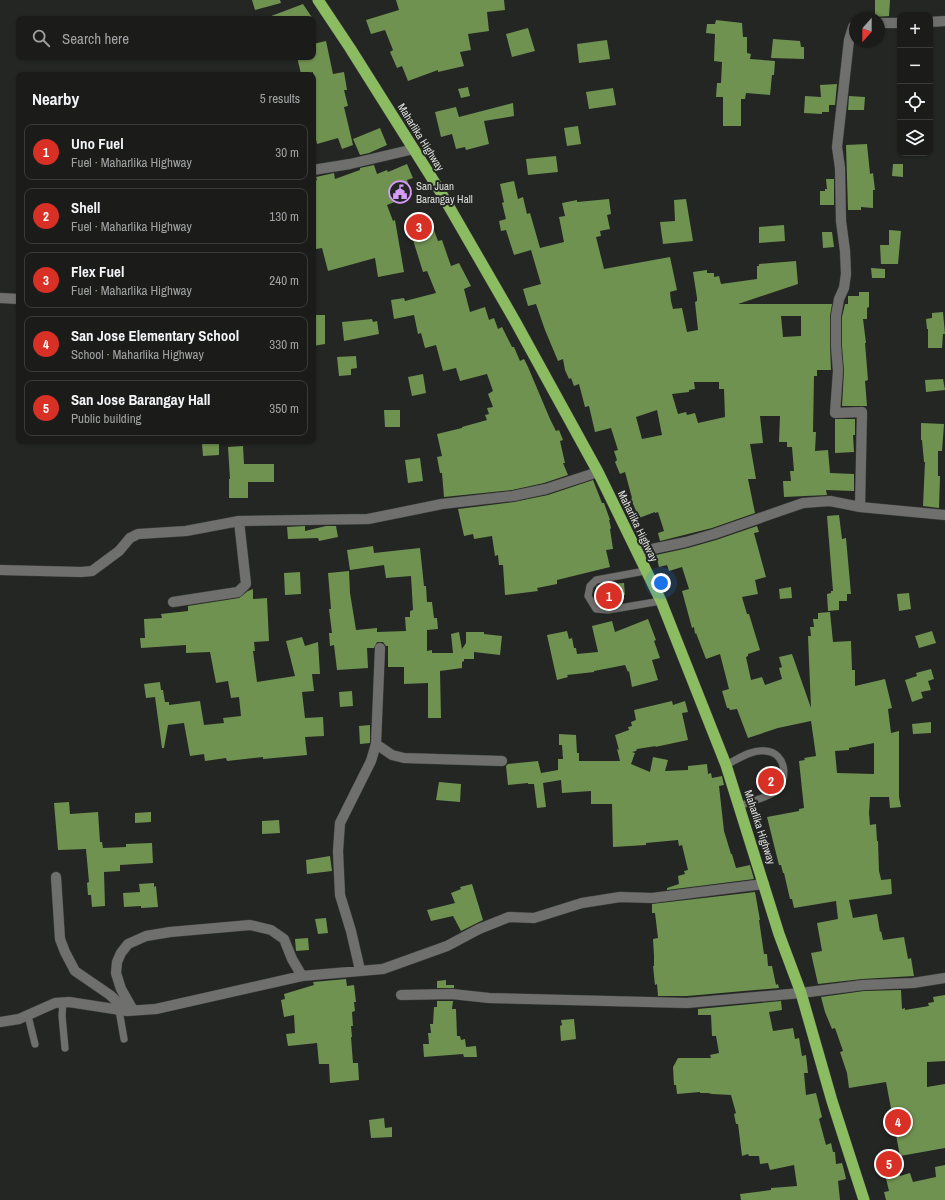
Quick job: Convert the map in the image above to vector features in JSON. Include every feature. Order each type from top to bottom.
[{"type":"highway","name":"Maharlika Highway","points":[[318,0],[440,191],[515,321],[598,472],[638,552],[660,601],[726,765],[779,934],[801,993],[832,1101],[864,1200]]},
{"type":"street","points":[[933,22],[945,21]]},
{"type":"street","points":[[885,23],[897,23]]},
{"type":"street","points":[[849,40],[837,147],[840,168],[841,221],[846,274],[844,288],[839,299],[836,316],[838,371],[835,413],[862,412],[860,507]]},
{"type":"street","points":[[316,170],[350,164],[414,149]]},
{"type":"street","points":[[0,298],[16,299]]},
{"type":"street","points":[[0,570],[92,571],[119,551],[130,538],[138,534],[186,530],[239,521],[368,519],[442,504],[513,496],[540,490],[598,472]]},
{"type":"street","points":[[638,552],[686,542],[714,534],[803,503],[830,500],[860,507],[945,515]]},
{"type":"street","points":[[173,602],[211,598],[238,592],[246,584],[239,521]]},
{"type":"street","points":[[360,970],[352,931],[340,895],[338,851],[340,823],[371,761],[376,744],[380,648]]},
{"type":"street","points":[[376,744],[392,755],[404,758],[502,761]]},
{"type":"street","points":[[56,877],[60,939],[75,971],[110,995],[126,1010]]},
{"type":"street","points":[[0,1022],[28,1016],[55,1002],[126,1010],[156,1009],[302,976],[383,969],[447,946],[479,929],[509,918],[534,918],[582,904],[620,896],[652,898],[764,884]]},
{"type":"street","points":[[126,1010],[122,989],[116,972],[117,962],[121,953],[128,944],[146,936],[170,932],[250,925],[272,930],[284,939],[292,960],[302,976]]},
{"type":"street","points":[[401,995],[452,994],[489,998],[687,1003],[801,993],[863,985],[913,983],[945,978]]},
{"type":"lane","points":[[646,571],[596,580],[590,586],[588,596],[596,609],[608,610],[660,601]]},
{"type":"lane","points":[[726,765],[744,756],[765,750],[773,752],[782,760],[784,768],[783,781],[776,792],[739,806]]},
{"type":"lane","points":[[63,1002],[62,1016],[65,1048]]},
{"type":"lane","points":[[124,1039],[126,1010]]},
{"type":"lane","points":[[28,1016],[35,1044]]},
{"type":"building","points":[[252,0],[280,0],[281,3],[255,10]]},
{"type":"building","points":[[396,0],[504,0],[505,10],[487,12],[489,31],[468,34],[471,50],[460,52],[464,66],[438,72],[438,70],[408,81],[402,66],[397,68],[390,52],[393,50],[385,30],[371,34],[366,20],[399,10]]},
{"type":"building","points":[[875,0],[890,0],[889,16],[885,16],[885,12],[875,12]]},
{"type":"building","points":[[303,4],[311,16],[271,16]]},
{"type":"building","points":[[716,20],[742,23],[743,37],[747,37],[747,53],[751,54],[750,59],[775,61],[770,95],[746,93],[745,99],[741,99],[741,126],[723,126],[723,97],[716,97],[717,83],[721,83],[722,62],[714,61],[715,34],[706,33],[707,24],[715,24]]},
{"type":"building","points":[[528,28],[535,51],[512,57],[506,34]]},
{"type":"building","points":[[773,39],[800,41],[801,47],[804,47],[804,59],[771,58]]},
{"type":"building","points":[[607,40],[610,59],[579,63],[577,44]]},
{"type":"building","points":[[326,41],[333,74],[344,72],[347,90],[344,90],[348,106],[344,107],[353,145],[342,149],[338,138],[317,144],[316,72],[301,72],[298,60],[316,60],[316,43]]},
{"type":"building","points":[[837,84],[835,105],[829,105],[829,112],[822,112],[822,114],[804,113],[805,96],[821,97],[820,85]]},
{"type":"building","points":[[468,87],[470,96],[461,98],[458,89]]},
{"type":"building","points":[[613,88],[616,105],[589,109],[586,92]]},
{"type":"building","points":[[849,96],[865,97],[864,110],[848,110]]},
{"type":"building","points":[[513,103],[514,116],[484,121],[489,144],[466,150],[465,147],[456,149],[452,134],[441,137],[435,112],[456,107],[459,117]]},
{"type":"building","points":[[578,126],[581,144],[567,146],[564,128]]},
{"type":"building","points":[[380,128],[387,145],[369,153],[360,155],[353,139]]},
{"type":"building","points":[[867,144],[870,174],[873,173],[875,190],[873,190],[873,208],[861,207],[861,210],[848,210],[846,145]]},
{"type":"building","points":[[556,156],[558,172],[528,175],[526,159]]},
{"type":"building","points":[[407,164],[413,178],[407,180],[412,195],[387,205],[393,221],[395,220],[404,272],[378,277],[375,258],[328,271],[322,248],[316,249],[316,177],[334,173],[335,179],[360,170],[360,168],[374,165],[377,174],[387,170],[388,172]]},
{"type":"building","points":[[893,164],[903,164],[903,177],[892,176]]},
{"type":"building","points":[[826,179],[834,179],[834,205],[820,205],[820,191],[825,191],[825,189],[827,189]]},
{"type":"building","points":[[514,181],[518,199],[523,197],[527,214],[530,213],[540,248],[564,242],[559,217],[565,216],[562,203],[577,200],[577,202],[609,199],[611,214],[607,215],[610,229],[600,231],[601,236],[596,237],[604,269],[670,257],[677,290],[670,292],[671,301],[673,309],[682,308],[687,332],[698,330],[695,302],[697,301],[697,298],[693,272],[707,270],[707,273],[714,273],[714,277],[719,276],[721,284],[757,279],[757,266],[759,266],[759,264],[796,261],[798,284],[738,304],[832,304],[830,316],[831,370],[817,370],[817,376],[814,376],[813,432],[816,432],[815,451],[828,450],[830,473],[854,474],[854,491],[826,490],[827,495],[784,497],[783,481],[791,481],[790,471],[794,471],[792,447],[787,447],[787,442],[779,442],[780,416],[760,416],[763,443],[750,444],[756,479],[748,479],[755,513],[712,528],[660,541],[658,533],[664,531],[658,512],[639,518],[631,499],[625,472],[620,474],[615,462],[617,460],[614,451],[618,450],[611,428],[595,432],[589,406],[585,407],[579,384],[574,386],[571,378],[569,379],[565,370],[563,359],[558,361],[536,304],[528,306],[523,289],[541,284],[531,250],[514,255],[506,230],[501,231],[499,221],[506,219],[502,203],[504,202],[500,184]],"holes":[[[781,316],[801,316],[801,336],[783,337]],[[694,382],[719,382],[719,389],[724,389],[725,417],[698,423],[695,413],[687,415],[686,412],[678,414],[672,394],[689,392],[689,390],[695,389]],[[657,410],[662,435],[642,439],[636,417]]]},
{"type":"building","points":[[686,199],[693,241],[663,244],[660,222],[675,221],[674,200]]},
{"type":"building","points":[[429,217],[438,241],[442,240],[451,266],[459,263],[471,286],[464,289],[470,312],[485,307],[489,320],[494,318],[498,329],[502,327],[512,347],[514,347],[520,361],[524,359],[550,419],[556,431],[559,430],[563,440],[560,441],[565,463],[563,463],[568,475],[544,483],[512,490],[444,497],[442,473],[440,473],[437,457],[442,456],[437,434],[487,420],[485,415],[489,414],[487,408],[493,407],[488,394],[493,391],[487,374],[460,381],[456,368],[443,371],[436,345],[425,348],[421,333],[418,334],[414,315],[394,319],[391,300],[404,298],[405,301],[436,293],[427,271],[423,272],[408,224]]},
{"type":"building","points":[[784,225],[785,241],[759,243],[759,227]]},
{"type":"building","points":[[889,230],[901,231],[898,264],[881,264],[880,245],[889,245]]},
{"type":"building","points":[[822,232],[832,232],[834,247],[823,248]]},
{"type":"building","points":[[871,268],[885,269],[885,278],[872,278]]},
{"type":"building","points":[[859,292],[869,292],[867,319],[863,319],[868,380],[865,381],[867,406],[842,406],[844,371],[842,317],[845,304],[848,304],[848,296],[859,296]]},
{"type":"building","points":[[943,312],[945,334],[943,334],[942,348],[928,348],[928,329],[926,319],[932,318],[932,313]]},
{"type":"building","points":[[316,315],[325,315],[325,344],[316,346]]},
{"type":"building","points":[[372,319],[373,322],[377,321],[379,334],[344,341],[342,322]]},
{"type":"building","points":[[356,356],[357,368],[351,369],[351,375],[339,376],[337,357]]},
{"type":"building","points":[[423,374],[426,393],[412,396],[408,377]]},
{"type":"building","points":[[943,379],[945,390],[926,392],[925,380]]},
{"type":"building","points":[[384,410],[400,410],[400,427],[385,427]]},
{"type":"building","points":[[835,419],[855,419],[855,435],[853,435],[854,452],[835,453]]},
{"type":"building","points":[[921,423],[944,424],[942,451],[938,451],[938,476],[940,476],[939,508],[923,506],[925,462],[921,440]]},
{"type":"building","points":[[202,444],[219,444],[219,455],[203,456]]},
{"type":"building","points":[[243,446],[244,464],[274,464],[274,482],[248,482],[248,498],[229,498],[230,479],[228,447]]},
{"type":"building","points":[[420,458],[423,481],[408,483],[405,460]]},
{"type":"building","points":[[593,480],[610,520],[613,549],[606,550],[610,567],[557,580],[557,584],[537,588],[538,591],[505,595],[503,565],[499,565],[498,555],[495,556],[492,536],[474,539],[473,534],[464,536],[458,509],[514,502],[548,495]]},
{"type":"building","points":[[839,515],[842,539],[846,538],[851,594],[847,594],[847,601],[839,601],[839,610],[828,611],[827,594],[833,591],[827,516]]},
{"type":"building","points":[[305,526],[305,531],[326,526],[336,526],[338,537],[319,541],[318,538],[288,539],[287,527]]},
{"type":"building","points":[[757,526],[759,532],[754,533],[766,577],[755,580],[758,594],[742,597],[760,650],[748,654],[746,657],[751,680],[762,677],[765,685],[782,679],[779,668],[782,667],[779,657],[792,654],[811,708],[808,636],[811,636],[810,627],[814,627],[813,619],[818,619],[818,613],[830,612],[833,642],[851,641],[852,670],[855,670],[855,686],[885,679],[892,708],[888,709],[891,733],[899,731],[899,797],[901,807],[890,808],[889,797],[870,797],[869,813],[870,825],[876,824],[881,880],[891,879],[892,894],[849,900],[853,918],[877,914],[883,940],[904,937],[908,959],[911,958],[914,976],[862,979],[818,984],[811,953],[822,951],[817,923],[838,919],[836,901],[794,908],[792,899],[790,899],[784,873],[781,865],[779,865],[767,817],[799,811],[799,809],[804,808],[799,761],[805,760],[804,758],[816,756],[811,721],[778,728],[748,738],[737,709],[730,710],[727,708],[722,691],[729,689],[720,654],[706,659],[696,633],[695,634],[694,627],[692,628],[682,591],[689,589],[682,567],[669,571],[667,565],[659,567],[656,555],[716,540]],"holes":[[[874,743],[874,774],[837,773],[835,751],[849,750],[849,748]]]},
{"type":"building","points":[[373,546],[374,553],[420,548],[427,602],[432,602],[434,618],[437,618],[438,629],[427,630],[427,651],[432,650],[432,653],[453,653],[451,634],[459,632],[462,649],[466,643],[466,632],[484,632],[484,634],[502,636],[500,655],[474,652],[474,659],[464,659],[462,662],[462,668],[440,671],[441,718],[428,718],[428,683],[404,684],[404,667],[388,667],[388,646],[386,646],[383,642],[377,642],[374,648],[367,648],[368,668],[337,670],[334,645],[330,646],[329,633],[332,633],[329,609],[331,609],[328,573],[349,571],[350,593],[356,630],[377,628],[377,632],[406,631],[405,617],[410,617],[410,611],[413,610],[411,576],[386,578],[384,565],[350,570],[347,550]]},
{"type":"building","points":[[300,572],[301,594],[285,595],[284,573]]},
{"type":"building","points":[[624,583],[625,595],[597,597],[596,587],[598,585]]},
{"type":"building","points":[[791,587],[792,598],[780,599],[779,589]]},
{"type":"building","points":[[253,589],[253,599],[267,598],[269,641],[254,642],[255,651],[253,651],[257,682],[295,676],[286,641],[302,637],[305,646],[318,642],[320,674],[312,674],[314,691],[302,692],[305,718],[323,717],[324,736],[305,737],[307,755],[263,759],[263,757],[227,761],[226,758],[205,761],[204,754],[190,756],[184,723],[168,725],[164,748],[162,748],[155,697],[146,698],[144,684],[160,682],[165,702],[169,702],[169,705],[200,701],[204,725],[224,723],[223,718],[241,716],[239,697],[231,698],[228,681],[216,683],[210,652],[186,653],[186,645],[141,648],[140,638],[145,638],[144,619],[162,618],[161,614],[188,611],[188,606],[239,598]]},
{"type":"building","points":[[909,593],[911,609],[899,611],[897,594]]},
{"type":"building","points":[[648,619],[656,640],[654,641],[660,658],[652,660],[658,680],[632,687],[629,671],[628,672],[625,665],[594,672],[567,675],[568,677],[557,680],[547,635],[567,631],[569,639],[572,638],[577,654],[598,652],[592,626],[612,621],[615,632]]},
{"type":"building","points":[[932,631],[936,643],[919,648],[915,636]]},
{"type":"building","points":[[931,669],[934,679],[928,681],[931,690],[921,692],[923,698],[912,702],[905,680],[917,676],[916,673]]},
{"type":"building","points":[[352,691],[353,706],[340,707],[339,692]]},
{"type":"building","points":[[672,701],[673,705],[685,701],[688,712],[682,713],[688,740],[637,749],[636,751],[632,752],[635,753],[631,764],[650,772],[653,757],[668,760],[665,771],[688,770],[688,766],[707,764],[708,774],[711,773],[712,778],[722,776],[724,785],[719,786],[724,831],[731,854],[736,868],[750,865],[754,879],[667,890],[667,888],[679,884],[678,876],[685,874],[684,871],[688,870],[682,845],[679,846],[678,840],[646,843],[646,845],[613,847],[612,804],[591,804],[591,791],[562,793],[561,780],[543,783],[546,807],[537,808],[534,784],[528,783],[508,785],[506,766],[508,764],[538,761],[541,773],[558,770],[558,759],[563,759],[562,745],[559,745],[559,734],[576,735],[579,761],[620,761],[615,735],[629,730],[628,727],[632,726],[631,722],[636,720],[634,710]]},
{"type":"building","points":[[931,722],[931,733],[913,734],[912,724]]},
{"type":"building","points":[[370,725],[370,743],[360,744],[359,726]]},
{"type":"building","points":[[439,782],[461,784],[460,802],[436,800]]},
{"type":"building","points":[[69,802],[70,814],[98,812],[100,842],[102,842],[103,848],[126,847],[126,844],[152,843],[153,863],[120,865],[120,871],[104,872],[105,906],[92,907],[91,895],[88,895],[87,883],[89,882],[86,849],[58,850],[54,803]]},
{"type":"building","points":[[151,812],[151,822],[135,823],[135,813]]},
{"type":"building","points":[[279,820],[280,833],[262,834],[262,821]]},
{"type":"building","points":[[330,856],[332,871],[307,874],[306,860]]},
{"type":"building","points":[[154,883],[154,887],[156,886],[158,907],[124,907],[123,893],[140,892],[139,884]]},
{"type":"building","points":[[472,884],[483,920],[461,931],[453,916],[431,921],[427,910],[455,903],[451,893],[461,889],[460,887]]},
{"type":"building","points":[[755,892],[764,954],[767,954],[768,966],[772,966],[776,985],[778,984],[779,988],[687,996],[658,996],[653,966],[653,939],[658,938],[655,913],[652,913],[652,904]]},
{"type":"building","points":[[326,918],[328,933],[318,934],[315,919]]},
{"type":"building","points":[[308,938],[309,950],[296,951],[295,939]]},
{"type":"building","points":[[346,979],[347,986],[354,985],[356,1002],[354,1002],[355,1011],[352,1012],[353,1026],[351,1026],[351,1037],[353,1063],[358,1063],[359,1080],[330,1083],[329,1064],[319,1064],[317,1043],[288,1046],[286,1034],[295,1033],[294,1015],[284,1017],[281,1000],[285,999],[284,994],[314,985],[313,982]]},
{"type":"building","points":[[446,980],[446,985],[454,985],[454,988],[437,988],[437,981]]},
{"type":"building","points":[[901,990],[902,1009],[905,1008],[905,1010],[929,1006],[928,1003],[934,1002],[933,997],[945,995],[945,1061],[927,1062],[927,1087],[945,1084],[945,1148],[900,1156],[886,1082],[849,1088],[847,1073],[840,1052],[843,1051],[835,1028],[832,1029],[825,1012],[821,997],[864,991]]},
{"type":"building","points":[[437,1001],[453,1001],[452,1009],[456,1009],[457,1036],[460,1036],[461,1040],[465,1039],[466,1047],[476,1046],[477,1057],[464,1057],[463,1054],[424,1057],[423,1044],[429,1044],[428,1033],[431,1033],[430,1024],[433,1024],[434,1007],[437,1007]]},
{"type":"building","points":[[781,1001],[782,1010],[769,1012],[773,1031],[793,1028],[795,1039],[799,1038],[802,1056],[806,1055],[808,1073],[804,1073],[806,1095],[816,1093],[822,1117],[819,1119],[826,1145],[831,1143],[833,1152],[835,1152],[836,1164],[842,1163],[844,1170],[846,1179],[838,1181],[840,1200],[741,1200],[740,1194],[771,1190],[771,1188],[797,1186],[794,1165],[770,1170],[768,1163],[760,1164],[759,1156],[749,1156],[748,1154],[742,1156],[738,1124],[736,1124],[734,1114],[736,1113],[731,1095],[700,1092],[677,1094],[676,1085],[674,1085],[673,1067],[678,1058],[711,1058],[710,1055],[719,1053],[716,1036],[712,1036],[711,1015],[698,1015],[698,1009]]},
{"type":"building","points":[[574,1019],[576,1039],[561,1041],[561,1020]]},
{"type":"building","points":[[384,1118],[385,1128],[392,1127],[392,1137],[371,1138],[369,1120]]},
{"type":"building","points":[[893,1155],[900,1176],[910,1173],[913,1182],[936,1177],[935,1167],[945,1165],[945,1200],[886,1200],[884,1192],[889,1191],[881,1158]]},
{"type":"place","name":"San Juan Barangay Hall","points":[[400,192]]},
{"type":"place","name":"Flex Fuel","points":[[419,227]]},
{"type":"place","name":"Uno Fuel","points":[[609,596]]},
{"type":"place","name":"Shell","points":[[771,781]]},
{"type":"place","name":"San Jose Elementary School","points":[[898,1122]]},
{"type":"place","name":"San Jose Barangay Hall","points":[[889,1164]]}]
